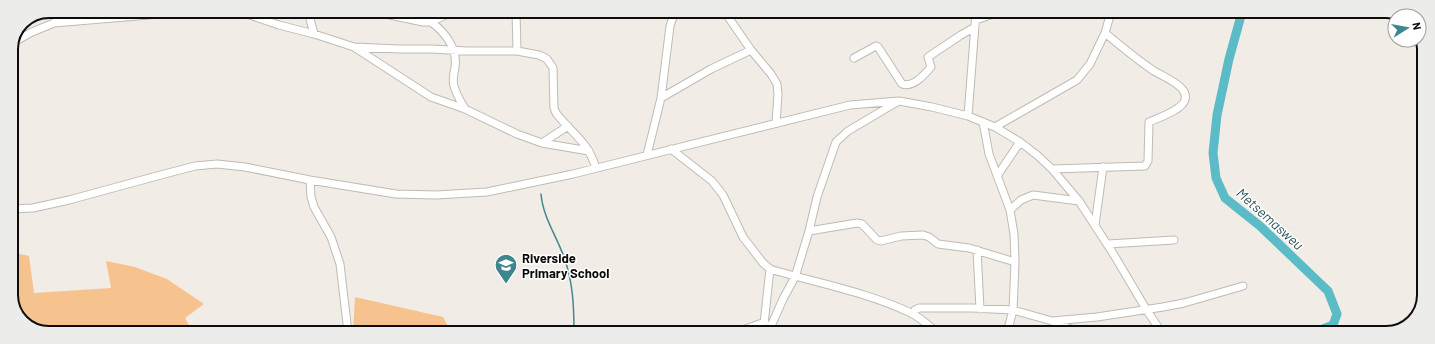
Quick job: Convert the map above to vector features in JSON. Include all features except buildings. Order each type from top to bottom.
[{"type":"street","points":[[54,23],[59,18]]},
{"type":"street","points":[[20,39],[54,23],[113,18]]},
{"type":"street","points":[[258,18],[354,47],[424,94],[465,109],[517,134],[542,142],[589,151]]},
{"type":"street","points":[[310,18],[314,34]]},
{"type":"street","points":[[404,18],[423,22],[431,22],[439,18]]},
{"type":"street","points":[[516,18],[517,51]]},
{"type":"street","points":[[647,155],[661,98],[670,26],[673,18]]},
{"type":"street","points":[[729,18],[751,50],[771,74],[776,84],[778,94],[776,122]]},
{"type":"street","points":[[968,116],[975,18]]},
{"type":"street","points":[[854,58],[876,46],[902,84],[912,84],[931,67],[928,57],[961,35],[975,23],[986,18]]},
{"type":"street","points":[[995,127],[1077,80],[1090,64],[1105,33],[1109,18]]},
{"type":"street","points":[[431,22],[439,28],[454,50],[454,86],[465,109]]},
{"type":"street","points":[[1052,169],[1145,166],[1147,164],[1149,122],[1178,109],[1183,105],[1186,99],[1182,88],[1126,51],[1105,33]]},
{"type":"street","points":[[354,47],[517,51],[539,55],[547,59],[552,64],[554,73],[554,108],[560,118],[585,143],[596,168]]},
{"type":"street","points":[[661,98],[711,69],[751,50]]},
{"type":"street","points":[[771,326],[795,277],[809,231],[817,197],[836,142],[848,131],[899,101]]},
{"type":"street","points":[[18,209],[33,208],[69,200],[195,166],[217,164],[245,167],[310,180],[396,194],[436,196],[487,192],[596,168],[776,122],[850,105],[899,101],[968,116],[995,127],[1020,142],[1052,169],[1079,201],[1108,244],[1157,326]]},
{"type":"street","points":[[983,122],[989,154],[1010,210],[1014,234],[1015,262],[1013,310],[1009,326]]},
{"type":"street","points":[[542,142],[568,126]]},
{"type":"street","points":[[997,176],[1020,142]]},
{"type":"street","points":[[671,149],[712,181],[723,196],[743,237],[763,263],[770,269],[795,277],[848,290],[894,306],[912,314],[928,326]]},
{"type":"street","points":[[1095,225],[1103,167]]},
{"type":"street","points":[[310,180],[311,197],[314,207],[331,237],[340,264],[347,326]]},
{"type":"street","points":[[1010,210],[1021,200],[1033,195],[1079,201]]},
{"type":"street","points":[[809,231],[857,223],[862,224],[877,240],[881,241],[901,236],[923,235],[929,237],[938,244],[977,250],[1015,262]]},
{"type":"street","points":[[1108,244],[1174,240]]},
{"type":"street","points":[[977,250],[980,309]]},
{"type":"street","points":[[764,326],[770,269]]},
{"type":"street","points":[[912,314],[919,308],[1013,310],[1052,321],[1097,317],[1184,303],[1243,286]]},
{"type":"street","points":[[1052,321],[1058,326]]},
{"type":"street","points":[[754,326],[765,322]]},
{"type":"shaded area","points":[[18,254],[29,256],[34,293],[111,288],[106,261],[135,267],[167,279],[204,304],[185,318],[190,326],[49,326],[33,322],[23,312],[19,303]]},
{"type":"shaded area","points":[[355,297],[443,317],[448,326],[353,326]]},
{"type":"waterway","name":"Metsemasweu","points":[[1240,18],[1229,59],[1217,115],[1213,153],[1216,178],[1225,198],[1260,226],[1328,291],[1337,314],[1333,325],[1330,326]]},
{"type":"waterway","points":[[541,194],[544,210],[567,266],[571,285],[574,326]]},
{"type":"place","name":"Riverside Primary School","points":[[506,284]]}]
